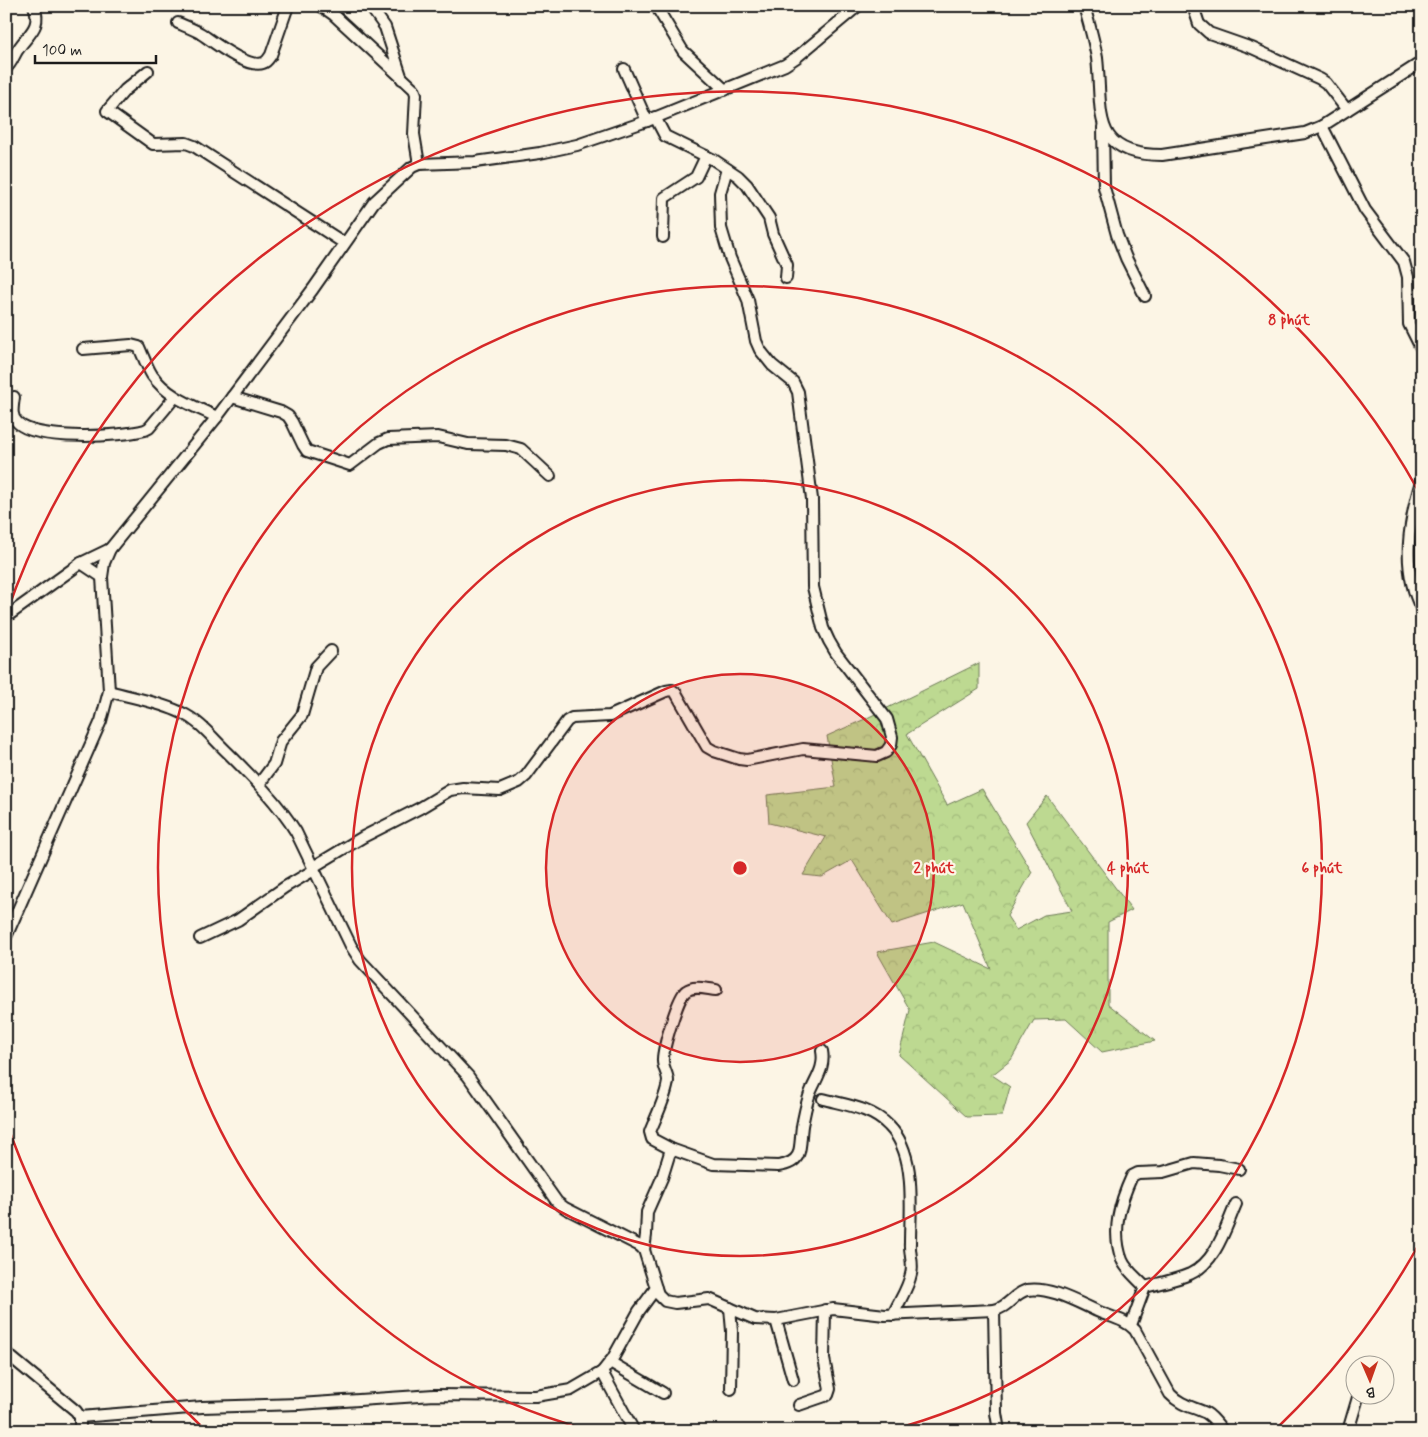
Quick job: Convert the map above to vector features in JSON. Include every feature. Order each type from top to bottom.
[{"type":"street","points":[[6,68],[20,46],[32,33],[37,21],[34,6]]},
{"type":"street","points":[[178,23],[198,32],[230,53],[249,62],[263,64],[271,55],[288,6]]},
{"type":"street","points":[[321,6],[334,15],[414,89],[416,94],[414,134],[419,164]]},
{"type":"street","points":[[370,6],[385,27],[403,80]]},
{"type":"street","points":[[656,6],[683,51],[724,90]]},
{"type":"street","points":[[1084,6],[1093,35],[1097,59],[1103,126],[1104,186],[1117,235],[1126,258],[1146,296]]},
{"type":"street","points":[[1194,6],[1203,29],[1209,33],[1252,48],[1320,79],[1326,83],[1347,110]]},
{"type":"street","points":[[7,932],[101,722],[109,691],[102,577],[104,563],[110,549],[217,417],[313,289],[374,202],[391,185],[419,164],[475,162],[540,153],[577,144],[651,119],[724,90],[785,65],[854,9]]},
{"type":"street","points":[[1103,126],[1111,139],[1120,146],[1132,152],[1146,155],[1162,155],[1226,144],[1292,136],[1322,126],[1422,62]]},
{"type":"street","points":[[624,69],[651,119],[665,136],[706,156],[738,176],[747,185],[769,218],[773,234],[787,265],[786,278]]},
{"type":"street","points":[[148,71],[125,90],[107,111],[154,144],[186,143],[194,146],[344,243]]},
{"type":"street","points":[[1322,126],[1365,210],[1404,262],[1408,277],[1409,324],[1422,350]]},
{"type":"street","points":[[663,236],[664,198],[696,177],[706,156]]},
{"type":"street","points":[[200,938],[238,920],[363,837],[420,808],[450,790],[463,788],[500,790],[519,782],[526,776],[567,721],[572,718],[610,716],[666,691],[672,690],[676,693],[707,747],[739,759],[756,758],[803,749],[877,756],[886,752],[891,745],[892,737],[887,719],[836,653],[823,628],[812,575],[812,499],[798,392],[793,382],[772,365],[760,350],[756,341],[748,300],[730,258],[721,228],[720,193],[727,169]]},
{"type":"street","points":[[83,349],[131,345],[138,347],[152,375],[162,387],[175,397],[217,417]]},
{"type":"street","points":[[14,397],[14,419],[18,424],[28,429],[71,436],[145,430],[149,428],[175,397]]},
{"type":"street","points":[[232,397],[281,412],[288,416],[307,451],[350,465],[379,443],[388,439],[438,437],[468,444],[506,445],[521,449],[550,476]]},
{"type":"street","points":[[1422,478],[1412,510],[1408,553],[1414,595],[1422,610]]},
{"type":"street","points":[[6,617],[81,563],[110,549]]},
{"type":"street","points":[[81,563],[102,577]]},
{"type":"street","points":[[259,784],[274,764],[281,741],[299,720],[316,667],[331,652]]},
{"type":"street","points":[[109,691],[166,706],[184,714],[199,724],[259,784],[289,821],[354,953],[468,1076],[551,1195],[565,1208],[640,1246],[644,1250]]},
{"type":"street","points":[[716,990],[698,987],[685,991],[678,1002],[662,1061],[667,1074],[667,1085],[650,1136],[652,1139],[671,1149],[713,1164],[786,1165],[797,1157],[802,1123],[811,1092],[820,1074],[823,1058],[822,1051]]},
{"type":"street","points":[[823,1099],[866,1109],[890,1126],[903,1147],[910,1174],[912,1271],[908,1285],[893,1315]]},
{"type":"street","points":[[671,1149],[662,1178],[647,1212],[644,1250],[658,1294],[665,1301],[709,1299],[755,1319],[776,1320],[825,1310],[841,1309],[893,1315],[994,1310],[1003,1307],[1024,1291],[1038,1290],[1072,1299],[1131,1325],[1170,1394],[1176,1400],[1212,1418],[1223,1431]]},
{"type":"street","points":[[1145,1287],[1122,1261],[1117,1238],[1118,1212],[1132,1176],[1138,1173],[1163,1172],[1194,1163],[1219,1165],[1239,1170]]},
{"type":"street","points":[[1145,1287],[1177,1278],[1200,1268],[1210,1258],[1236,1204]]},
{"type":"street","points":[[1131,1325],[1145,1287]]},
{"type":"street","points":[[80,1417],[202,1407],[299,1404],[434,1395],[536,1396],[570,1390],[602,1372],[610,1362],[639,1311],[656,1288]]},
{"type":"street","points":[[730,1308],[732,1331],[731,1388]]},
{"type":"street","points":[[799,1405],[829,1393],[830,1389],[824,1358],[825,1310]]},
{"type":"street","points":[[994,1310],[996,1413],[1000,1431]]},
{"type":"street","points":[[776,1320],[793,1380]]},
{"type":"street","points":[[6,1353],[76,1411],[80,1417],[80,1431]]},
{"type":"street","points":[[610,1362],[662,1393]]},
{"type":"street","points":[[602,1372],[634,1431]]},
{"type":"street","points":[[1348,1431],[1356,1404]]},
{"type":"green space","points":[[979,663],[979,689],[907,734],[947,805],[982,789],[1032,872],[1007,916],[1016,930],[1044,915],[1072,911],[1026,822],[1047,796],[1132,910],[1108,922],[1108,1004],[1155,1041],[1102,1052],[1066,1019],[1034,1020],[1011,1060],[992,1075],[1010,1087],[1002,1116],[967,1117],[899,1055],[910,1010],[877,952],[934,942],[991,969],[963,902],[892,925],[852,860],[822,877],[803,875],[826,837],[769,823],[767,795],[836,787],[827,736]]}]
